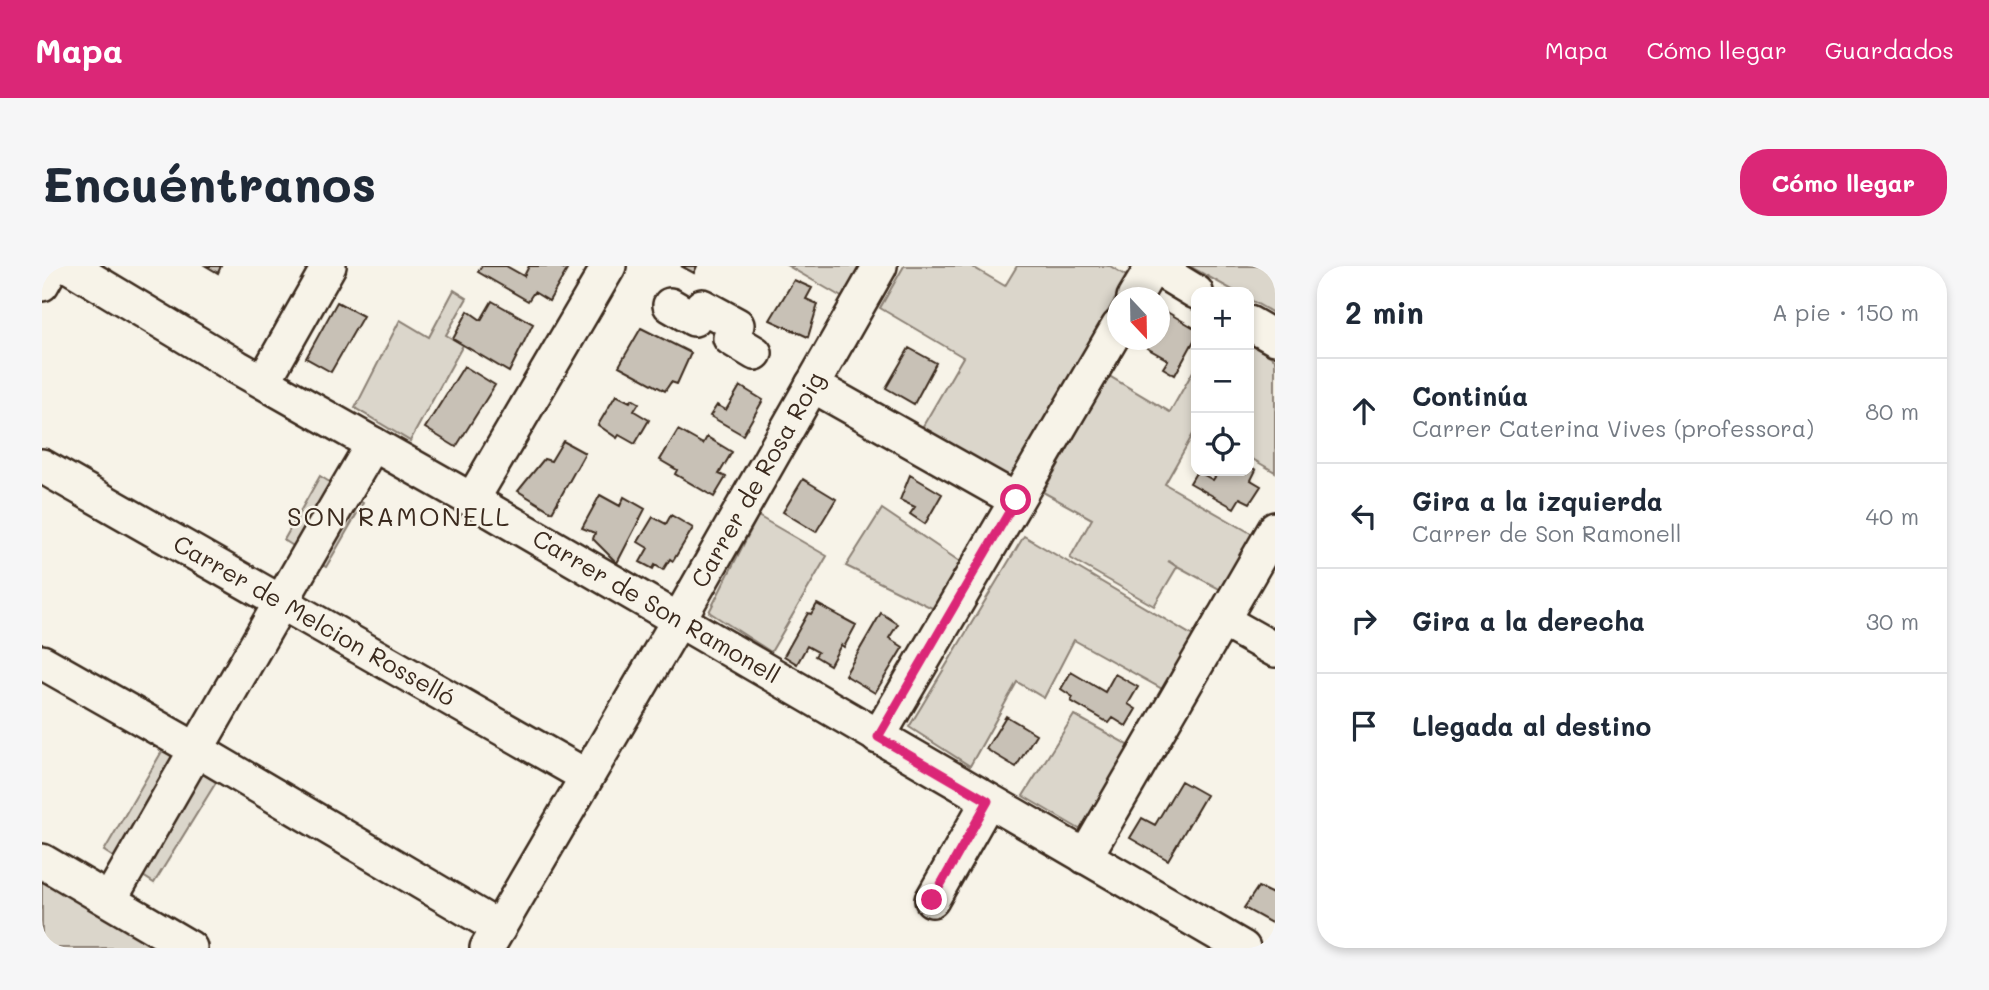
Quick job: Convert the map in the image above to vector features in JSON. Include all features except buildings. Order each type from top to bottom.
[{"type":"street","points":[[42,284],[52,266]]},
{"type":"street","name":"Carrer de Son Ramonell","points":[[69,266],[1242,948]]},
{"type":"street","points":[[264,381],[329,266]]},
{"type":"street","name":"Carrer de Rosa Roig","points":[[493,938],[678,621],[880,266]]},
{"type":"street","points":[[1141,287],[1153,266],[1191,289]]},
{"type":"street","points":[[472,500],[605,267]]},
{"type":"street","points":[[670,305],[694,318],[702,306],[737,325],[730,338],[755,353]]},
{"type":"street","points":[[1254,326],[1275,338]]},
{"type":"street","points":[[878,737],[1107,346]]},
{"type":"street","points":[[812,385],[1016,500]]},
{"type":"street","points":[[110,899],[373,444]]},
{"type":"street","name":"Carrer de Melcion Rosselló","points":[[42,466],[586,776]]},
{"type":"street","points":[[1085,857],[1275,529]]},
{"type":"street","points":[[1222,620],[1275,650]]},
{"type":"street","points":[[42,662],[197,750],[493,938]]},
{"type":"street","points":[[932,900],[988,801]]},
{"type":"street","points":[[42,861],[190,948]]},
{"type":"shaded area","points":[[788,266],[865,266],[845,299]]},
{"type":"shaded area","points":[[904,266],[971,266],[1005,286],[1017,266],[1110,266],[1128,277],[1122,287],[1107,287],[1107,313],[1008,480],[920,431],[963,357],[880,308]]},
{"type":"shaded area","points":[[1189,266],[1275,266],[1275,314],[1254,302],[1254,287],[1227,287]]},
{"type":"shaded area","points":[[454,290],[467,298],[446,335],[463,345],[410,441],[355,408],[400,320],[429,337]]},
{"type":"shaded area","points":[[1254,347],[1275,359],[1275,472],[1254,460]]},
{"type":"shaded area","points":[[1191,375],[1191,438],[1165,484],[1254,535],[1221,590],[1168,561],[1177,567],[1154,606],[1070,558],[1092,519],[1043,492],[1109,376],[1170,412]]},
{"type":"shaded area","points":[[320,476],[363,503],[326,567],[284,540]]},
{"type":"shaded area","points":[[882,509],[962,563],[934,609],[846,566]]},
{"type":"shaded area","points":[[758,516],[827,556],[771,652],[709,612]]},
{"type":"shaded area","points":[[1024,536],[1193,636],[1166,691],[1074,640],[1044,698],[1017,682],[970,766],[909,727]]},
{"type":"shaded area","points":[[1074,715],[1132,747],[1081,830],[1023,796]]},
{"type":"shaded area","points":[[168,741],[223,771],[154,883],[104,851]]},
{"type":"shaded area","points":[[42,881],[159,948],[42,948]]},
{"type":"district","name":"SON RAMONELL","points":[[399,517]]},
{"type":"route","points":[[932,900],[988,801],[878,737],[1016,500]]}]
